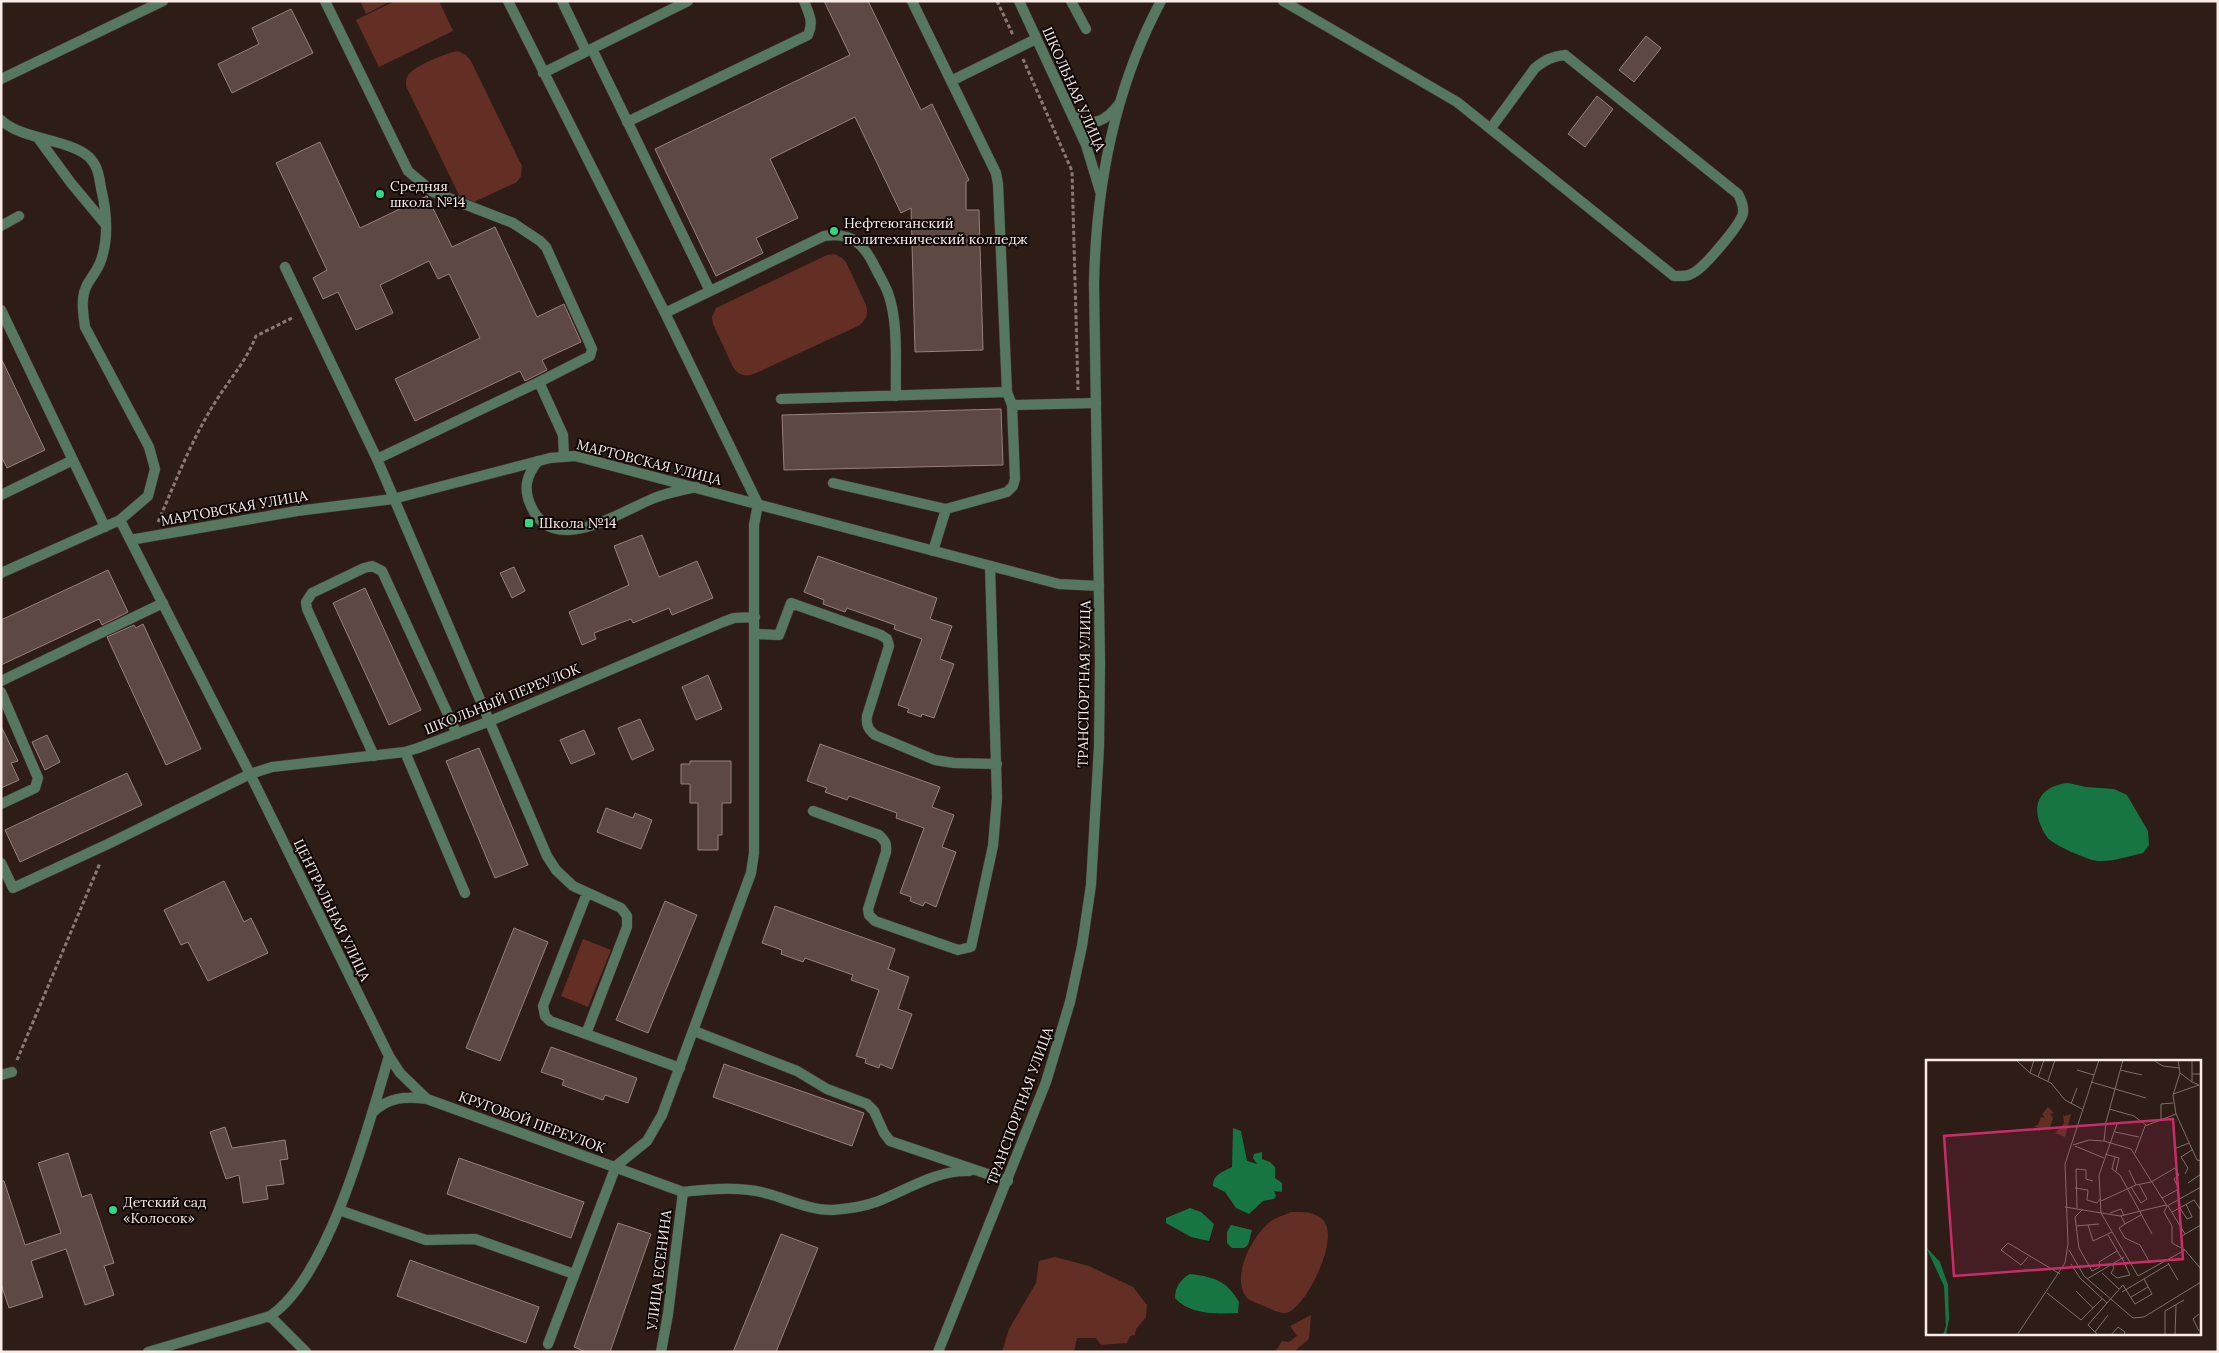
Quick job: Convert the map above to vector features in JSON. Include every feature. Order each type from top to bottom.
[{"type":"street","points":[[325,1],[408,171],[433,192],[512,223],[540,241],[546,247],[592,349],[590,356],[377,459]]},
{"type":"street","points":[[508,1],[665,313],[758,504],[754,525],[754,853],[751,874],[694,1031],[654,1131],[647,1141],[616,1166],[548,1344]]},
{"type":"street","points":[[562,1],[627,122],[710,291]]},
{"type":"street","points":[[627,122],[808,35],[812,27],[811,18],[804,1]]},
{"type":"street","points":[[833,483],[946,509],[1007,492],[1013,486],[1015,479],[1012,405],[1007,392],[996,173],[912,1]]},
{"type":"street","name":"ШКОЛЬНАЯ УЛИЦА","points":[[1019,1],[1086,145],[1100,191]]},
{"type":"street","points":[[1071,1],[1086,29]]},
{"type":"street","name":"ТРАНСПОРТНАЯ УЛИЦА","points":[[938,1352],[1008,1180],[1055,1052],[1070,1002],[1083,938],[1090,885],[1095,822],[1100,663],[1094,274],[1096,222],[1100,191],[1118,104],[1139,44],[1161,1]]},
{"type":"street","points":[[1283,1],[1456,102],[1491,128],[1674,276],[1693,274],[1702,268],[1739,222],[1743,213],[1738,194],[1565,55],[1550,58],[1535,68],[1491,128]]},
{"type":"street","points":[[1,79],[160,2]]},
{"type":"street","points":[[543,73],[686,2]]},
{"type":"street","points":[[951,81],[1036,39]]},
{"type":"street","points":[[1072,115],[1083,121],[1098,122],[1108,117],[1118,104]]},
{"type":"street","points":[[1,120],[38,138],[88,156],[97,167],[104,198],[106,238],[100,265],[86,286],[82,306],[85,327],[149,447],[155,470],[148,496],[120,520],[1,573]]},
{"type":"street","points":[[38,138],[106,226]]},
{"type":"street","points":[[1,226],[19,216]]},
{"type":"street","points":[[665,313],[824,236],[837,234],[850,237],[862,246],[870,257],[890,298],[893,322],[896,396]]},
{"type":"street","points":[[285,267],[377,459],[547,856],[563,878],[587,893],[621,908],[627,916],[627,927],[586,1034]]},
{"type":"street","points":[[1,310],[105,527]]},
{"type":"street","points":[[539,382],[563,435],[564,456]]},
{"type":"street","points":[[781,400],[1007,392]]},
{"type":"street","points":[[1012,405],[1096,403]]},
{"type":"street","name":"МАРТОВСКАЯ УЛИЦА","points":[[130,540],[297,511],[393,499],[564,456],[584,457],[1067,586],[1099,586]]},
{"type":"street","points":[[1,495],[73,460]]},
{"type":"street","points":[[538,461],[530,470],[526,482],[526,496],[532,510],[541,522],[559,531],[587,527],[654,498],[696,488]]},
{"type":"street","points":[[933,551],[946,509]]},
{"type":"street","name":"ЦЕНТРАЛЬНАЯ УЛИЦА","points":[[120,520],[250,774],[389,1056]]},
{"type":"street","points":[[374,756],[307,609],[306,602],[312,593],[364,568],[372,566],[382,571],[457,734]]},
{"type":"street","points":[[812,811],[878,835],[885,840],[887,844],[886,852],[868,909],[874,921],[958,950],[965,950],[971,947],[974,941],[993,846],[997,798],[990,566]]},
{"type":"street","points":[[1,681],[162,603]]},
{"type":"street","points":[[755,634],[779,636],[791,603],[882,635],[886,638],[889,646],[867,716],[866,723],[869,730],[875,735],[935,760],[954,763],[997,764]]},
{"type":"street","name":"ШКОЛЬНЫЙ ПЕРЕУЛОК","points":[[1,863],[13,888],[108,844],[250,774],[272,767],[405,752],[490,721],[723,622],[734,618],[755,617]]},
{"type":"street","points":[[1,692],[38,778],[35,788],[1,804]]},
{"type":"street","points":[[405,752],[465,893]]},
{"type":"street","points":[[587,893],[543,1006],[545,1016],[550,1021],[680,1068]]},
{"type":"street","points":[[694,1031],[797,1071],[827,1089],[867,1104],[874,1111],[884,1133],[890,1140],[1008,1180]]},
{"type":"street","points":[[148,1352],[270,1316],[292,1296],[319,1251],[338,1210],[372,1113],[389,1056]]},
{"type":"street","name":"КРУГОВОЙ ПЕРЕУЛОК","points":[[389,1056],[400,1073],[427,1099],[616,1166],[683,1192]]},
{"type":"street","points":[[372,1113],[380,1105],[398,1098],[427,1099]]},
{"type":"street","points":[[683,1192],[741,1188],[830,1210],[857,1207],[876,1202],[939,1174],[962,1170],[978,1171]]},
{"type":"street","name":"УЛИЦА ЕСЕНИНА","points":[[661,1352],[668,1314],[683,1192]]},
{"type":"street","points":[[338,1210],[426,1240],[475,1239],[574,1274]]},
{"type":"street","points":[[270,1316],[306,1352]]},
{"type":"path","points":[[998,1],[1072,171],[1078,403]]},
{"type":"path","points":[[151,536],[198,433],[214,403],[250,353],[256,336],[306,312]]},
{"type":"path","points":[[6,1073],[108,844]]},
{"type":"shaded area","points":[[360,1],[391,1],[366,14]]},
{"type":"shaded area","points":[[395,1],[439,1],[453,31],[379,67],[356,20]]},
{"type":"shaded area","points":[[458,51],[466,55],[471,61],[522,166],[521,176],[517,182],[474,202],[459,195],[406,86],[407,77],[415,69],[441,56]]},
{"type":"shaded area","points":[[834,254],[846,262],[866,305],[867,314],[863,322],[754,374],[739,374],[733,367],[713,324],[712,317],[716,308],[827,255]]},
{"type":"shaded area","points":[[2068,783],[2086,787],[2114,789],[2127,795],[2148,831],[2149,845],[2143,853],[2115,860],[2098,861],[2071,852],[2050,840],[2038,819],[2038,802],[2048,790],[2057,785]]},
{"type":"shaded area","points":[[583,939],[611,950],[588,1007],[561,996]]},
{"type":"shaded area","points":[[1233,1128],[1241,1131],[1247,1161],[1257,1164],[1253,1158],[1254,1154],[1262,1152],[1262,1159],[1270,1162],[1275,1167],[1275,1178],[1282,1183],[1282,1192],[1274,1191],[1276,1196],[1274,1199],[1263,1201],[1249,1214],[1236,1208],[1225,1192],[1213,1186],[1217,1176],[1232,1167]]},
{"type":"shaded area","points":[[1190,1208],[1201,1212],[1214,1224],[1209,1241],[1191,1237],[1166,1223],[1166,1218]]},
{"type":"shaded area","points":[[1291,1212],[1308,1213],[1320,1217],[1327,1228],[1328,1240],[1320,1268],[1306,1295],[1291,1311],[1281,1313],[1248,1299],[1243,1291],[1241,1280],[1245,1258],[1256,1237],[1272,1220]]},
{"type":"shaded area","points":[[1231,1225],[1252,1230],[1248,1245],[1244,1248],[1232,1248],[1227,1243],[1227,1232]]},
{"type":"shaded area","points":[[1055,1257],[1089,1266],[1133,1287],[1147,1305],[1146,1317],[1136,1329],[1135,1335],[1130,1336],[1127,1343],[1101,1345],[1096,1338],[1077,1338],[1074,1352],[1002,1352],[1009,1329],[1036,1283],[1039,1261]]},
{"type":"shaded area","points":[[1190,1274],[1213,1278],[1224,1284],[1239,1302],[1238,1313],[1204,1312],[1181,1304],[1175,1298],[1176,1290],[1181,1281]]},
{"type":"shaded area","points":[[1311,1315],[1309,1339],[1295,1351],[1275,1352],[1282,1341],[1289,1342],[1297,1336],[1290,1326]]},
{"type":"building","points":[[824,1],[868,1],[921,110],[932,104],[969,180],[966,182],[966,210],[979,210],[983,350],[915,352],[911,208],[901,213],[855,117],[770,159],[798,218],[756,238],[763,253],[716,276],[655,149],[850,55]]},
{"type":"building","points":[[291,9],[313,53],[232,93],[218,64],[259,44],[252,28]]},
{"type":"building","points":[[1646,36],[1661,48],[1634,82],[1619,70]]},
{"type":"building","points":[[1597,96],[1613,109],[1585,147],[1568,134]]},
{"type":"building","points":[[320,142],[360,228],[427,196],[452,247],[495,227],[537,317],[564,304],[581,342],[542,360],[547,370],[525,381],[520,371],[415,421],[395,379],[480,338],[449,274],[438,279],[429,261],[380,285],[393,313],[356,330],[338,292],[323,299],[313,278],[327,270],[276,163]]},
{"type":"building","points":[[1,358],[45,450],[7,468],[1,456]]},
{"type":"building","points":[[1001,409],[1003,465],[784,470],[782,415]]},
{"type":"building","points":[[642,535],[659,577],[697,561],[713,598],[672,615],[669,608],[633,623],[631,619],[594,633],[596,639],[582,645],[569,612],[629,585],[614,546]]},
{"type":"building","points":[[818,556],[937,598],[930,619],[952,626],[940,659],[954,664],[934,718],[922,714],[921,717],[907,712],[909,709],[898,705],[922,639],[894,629],[895,625],[847,608],[845,612],[823,604],[824,600],[804,592]]},
{"type":"building","points":[[514,567],[525,591],[512,598],[500,573]]},
{"type":"building","points":[[108,570],[128,612],[102,625],[99,619],[1,665],[1,620]]},
{"type":"building","points":[[365,588],[421,710],[389,725],[333,603]]},
{"type":"building","points":[[143,624],[201,749],[166,765],[107,637],[134,625],[136,628]]},
{"type":"building","points":[[708,675],[722,709],[696,720],[682,687]]},
{"type":"building","points":[[640,719],[654,750],[632,760],[618,728]]},
{"type":"building","points":[[1,726],[18,761],[11,763],[19,780],[1,788]]},
{"type":"building","points":[[584,730],[595,754],[571,764],[560,740]]},
{"type":"building","points":[[47,735],[60,762],[45,770],[32,742]]},
{"type":"building","points":[[820,744],[940,787],[932,807],[954,815],[942,847],[956,852],[936,907],[925,902],[923,906],[910,901],[911,897],[900,893],[924,828],[896,818],[897,813],[849,796],[847,800],[825,792],[827,788],[807,781]]},
{"type":"building","points":[[479,748],[528,865],[495,878],[446,761]]},
{"type":"building","points":[[690,761],[731,761],[731,803],[722,803],[722,835],[718,835],[718,850],[698,850],[698,803],[690,803],[690,784],[681,784],[681,764],[690,764]]},
{"type":"building","points":[[127,773],[142,805],[20,862],[5,830]]},
{"type":"building","points":[[606,808],[633,818],[635,813],[652,820],[641,849],[597,832]]},
{"type":"building","points":[[224,881],[244,922],[251,918],[268,953],[208,981],[188,942],[181,945],[164,910]]},
{"type":"building","points":[[665,901],[697,915],[648,1033],[616,1020]]},
{"type":"building","points":[[775,906],[895,949],[888,969],[909,977],[898,1009],[912,1014],[892,1069],[880,1064],[879,1068],[865,1063],[866,1059],[856,1056],[879,990],[851,980],[853,975],[805,958],[803,962],[781,954],[782,950],[762,943]]},
{"type":"building","points":[[514,928],[548,942],[500,1061],[466,1048]]},
{"type":"building","points":[[551,1047],[637,1078],[628,1103],[605,1095],[603,1100],[562,1085],[564,1080],[541,1072]]},
{"type":"building","points":[[724,1064],[864,1113],[852,1146],[713,1097]]},
{"type":"building","points":[[225,1127],[232,1148],[285,1140],[288,1159],[280,1160],[284,1184],[266,1186],[268,1199],[243,1203],[239,1175],[226,1179],[210,1132]]},
{"type":"building","points":[[68,1153],[82,1197],[91,1194],[114,1263],[104,1266],[114,1295],[85,1305],[66,1249],[31,1261],[43,1297],[9,1308],[1,1284],[1,1181],[4,1181],[25,1245],[61,1233],[38,1163]]},
{"type":"building","points":[[459,1158],[584,1202],[571,1238],[447,1194]]},
{"type":"building","points":[[618,1223],[651,1234],[610,1352],[586,1352],[574,1347]]},
{"type":"building","points":[[781,1234],[818,1248],[776,1352],[733,1352]]},
{"type":"building","points":[[410,1260],[539,1307],[526,1343],[397,1296]]},
{"type":"place","name":"Средняя школа №14","points":[[380,194]]},
{"type":"place","name":"Нефтеюганский политехнический колледж","points":[[834,231]]},
{"type":"place","name":"Школа №14","points":[[529,523]]},
{"type":"place","name":"Детский сад «Колосок»","points":[[113,1210]]}]
